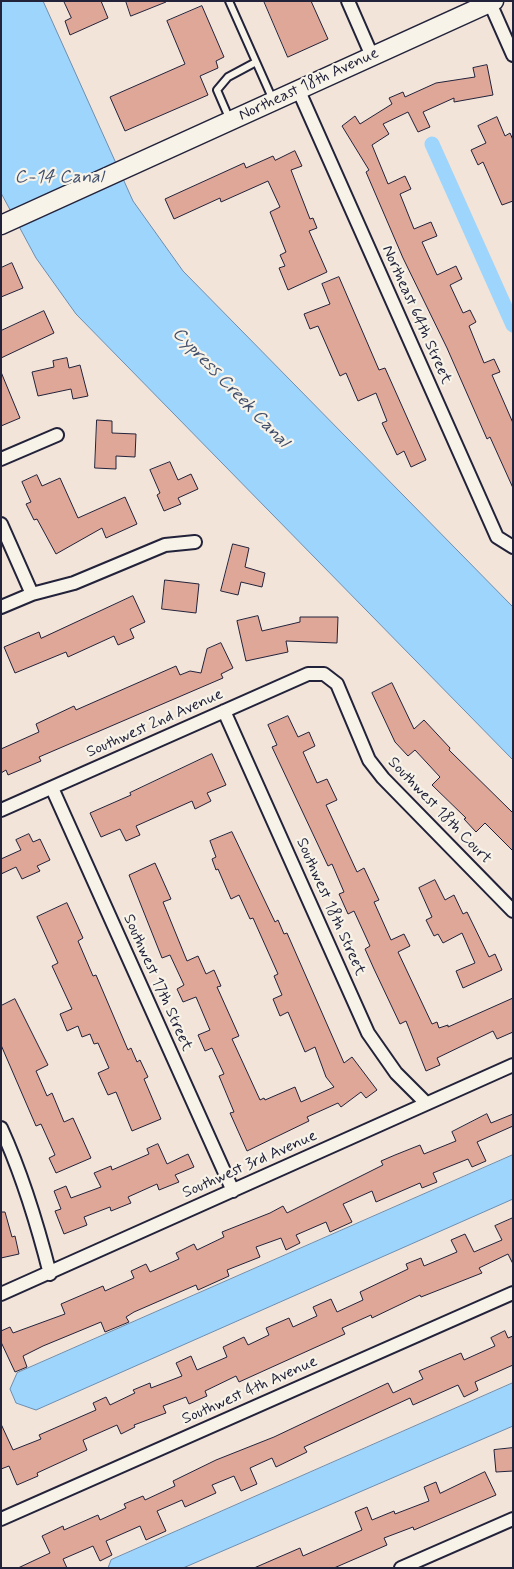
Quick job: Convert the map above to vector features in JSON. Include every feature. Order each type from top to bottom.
[{"type":"street","points":[[348,1],[372,56]]},
{"type":"street","points":[[492,2],[513,55]]},
{"type":"street","name":"Northeast 18th Avenue","points":[[6,223],[492,2]]},
{"type":"street","name":"Northeast 64th Street","points":[[298,89],[497,536],[513,547]]},
{"type":"street","points":[[1,459],[57,435]]},
{"type":"street","points":[[1,524],[32,594]]},
{"type":"street","points":[[1,607],[32,594],[74,583],[165,545],[196,542]]},
{"type":"street","name":"Southwest 2nd Avenue","points":[[1,810],[308,674],[324,674]]},
{"type":"street","name":"Southwest 18th Court","points":[[324,674],[337,684],[369,760],[383,778],[513,911]]},
{"type":"street","name":"Southwest 18th Street","points":[[224,711],[368,1033],[396,1073],[426,1103]]},
{"type":"street","name":"Southwest 17th Street","points":[[52,788],[233,1190]]},
{"type":"street","name":"Southwest 3rd Avenue","points":[[1,1294],[50,1274],[513,1065]]},
{"type":"street","points":[[1,1128],[20,1169],[36,1219],[50,1274]]},
{"type":"street","name":"Southwest 4th Avenue","points":[[1,1519],[513,1293]]},
{"type":"street","points":[[401,1568],[513,1518]]},
{"type":"lane","points":[[229,1],[273,101]]},
{"type":"lane","points":[[230,121],[217,90],[228,77],[256,62]]},
{"type":"water","name":"C-14 Canal","points":[[1,1],[43,1],[133,201],[183,271],[513,607],[513,760],[76,314],[36,258],[1,193]]},
{"type":"water","points":[[513,1155],[513,1199],[36,1410],[16,1403],[10,1389],[17,1373]]},
{"type":"water","points":[[513,1383],[513,1426],[183,1568],[108,1568],[111,1560]]},
{"type":"building","points":[[64,1],[101,1],[108,18],[70,35],[65,21],[71,18]]},
{"type":"building","points":[[126,1],[166,1],[166,2],[131,16]]},
{"type":"building","points":[[264,1],[311,1],[328,39],[288,57]]},
{"type":"building","points":[[202,6],[224,57],[216,61],[218,68],[200,76],[208,95],[125,131],[110,97],[185,64],[167,21]]},
{"type":"building","points":[[487,65],[493,95],[454,102],[454,98],[423,112],[430,127],[418,132],[408,112],[383,124],[389,134],[372,145],[388,184],[405,176],[411,189],[400,194],[414,229],[431,222],[437,236],[422,242],[437,275],[456,266],[462,279],[450,285],[463,313],[470,310],[476,322],[469,326],[484,363],[494,359],[500,372],[492,375],[513,423],[513,488],[490,437],[487,439],[447,348],[403,258],[366,172],[369,170],[342,126],[355,116],[360,124],[392,104],[389,98],[403,92],[405,97],[436,83],[475,77],[473,68]]},
{"type":"building","points":[[497,117],[505,136],[510,133],[513,140],[513,201],[502,205],[483,162],[478,165],[471,150],[486,143],[478,126]]},
{"type":"building","points":[[295,151],[302,166],[291,170],[310,219],[313,218],[317,228],[309,231],[327,272],[288,290],[279,268],[285,266],[280,255],[286,252],[270,212],[280,207],[268,181],[221,202],[220,198],[174,219],[165,199],[244,163],[246,168],[273,156],[275,160]]},
{"type":"building","points":[[12,263],[23,288],[1,297],[1,268]]},
{"type":"building","points":[[339,277],[379,370],[385,368],[426,460],[411,467],[404,451],[397,455],[382,423],[387,421],[376,393],[358,401],[346,373],[340,376],[318,326],[310,329],[304,314],[330,304],[322,284]]},
{"type":"building","points":[[44,311],[54,333],[1,358],[1,331]]},
{"type":"building","points":[[67,358],[69,368],[80,365],[88,396],[73,399],[71,389],[38,396],[32,372],[54,367],[53,361]]},
{"type":"building","points":[[1,372],[20,418],[1,426]]},
{"type":"building","points":[[97,420],[112,421],[112,433],[136,434],[135,457],[116,456],[116,469],[95,468]]},
{"type":"building","points":[[170,462],[178,480],[191,474],[198,489],[178,498],[181,504],[164,511],[157,495],[160,493],[150,470]]},
{"type":"building","points":[[37,475],[42,486],[60,478],[78,518],[125,497],[137,524],[106,538],[102,528],[56,554],[37,519],[34,520],[26,504],[31,502],[22,482]]},
{"type":"building","points":[[233,544],[249,548],[245,567],[265,573],[262,587],[241,582],[238,595],[221,591]]},
{"type":"building","points":[[165,580],[199,584],[196,613],[162,609]]},
{"type":"building","points":[[133,596],[145,622],[130,629],[134,638],[118,645],[114,636],[68,657],[66,652],[15,673],[4,647],[39,632],[41,638]]},
{"type":"building","points":[[258,616],[262,631],[300,622],[300,617],[338,617],[337,643],[286,641],[288,652],[246,661],[237,621]]},
{"type":"building","points":[[221,643],[233,668],[221,674],[223,678],[39,757],[41,761],[8,775],[6,770],[1,773],[1,749],[39,732],[36,724],[74,706],[76,710],[176,666],[180,675],[190,671],[201,673],[207,649]]},
{"type":"building","points":[[392,683],[414,729],[424,720],[450,748],[449,750],[513,813],[513,851],[485,823],[476,832],[464,819],[466,818],[432,785],[440,777],[415,750],[408,756],[395,742],[372,693]]},
{"type":"building","points":[[288,716],[298,737],[309,732],[315,746],[303,752],[317,783],[327,779],[337,800],[326,805],[357,872],[364,868],[379,900],[374,902],[391,940],[404,934],[410,946],[398,952],[432,1024],[437,1022],[439,1028],[448,1025],[448,1027],[513,998],[513,1032],[497,1039],[493,1031],[437,1058],[440,1065],[426,1071],[406,1021],[400,1024],[365,949],[370,946],[354,911],[348,914],[339,894],[344,892],[332,864],[328,866],[272,747],[277,745],[268,725]]},
{"type":"building","points":[[212,754],[226,785],[207,793],[211,801],[195,809],[192,801],[136,826],[140,835],[126,841],[120,829],[101,837],[90,813],[131,795],[130,793]]},
{"type":"building","points":[[232,832],[275,922],[278,920],[284,934],[287,933],[344,1063],[352,1057],[377,1090],[366,1098],[361,1092],[341,1107],[338,1103],[307,1117],[309,1121],[247,1151],[230,1113],[234,1112],[219,1076],[224,1074],[212,1048],[205,1051],[198,1035],[210,1030],[196,997],[183,1002],[177,989],[184,985],[170,955],[162,958],[129,875],[155,863],[171,899],[163,902],[187,961],[198,956],[206,974],[214,970],[221,986],[217,987],[239,1036],[232,1039],[260,1100],[264,1098],[265,1100],[295,1087],[301,1102],[334,1087],[326,1077],[315,1047],[305,1052],[288,1012],[280,1016],[273,999],[282,995],[274,976],[278,974],[253,918],[250,919],[239,895],[231,899],[218,869],[216,870],[212,859],[216,857],[210,841]]},
{"type":"building","points":[[29,834],[33,842],[40,839],[50,860],[37,866],[40,871],[22,879],[16,867],[1,874],[1,859],[21,850],[16,840]]},
{"type":"building","points":[[435,880],[445,900],[454,895],[463,914],[467,912],[489,957],[495,954],[502,970],[463,988],[456,971],[475,963],[462,933],[443,943],[438,934],[434,936],[426,920],[432,917],[419,888]]},
{"type":"building","points":[[67,903],[83,938],[78,941],[93,976],[96,975],[128,1050],[131,1048],[137,1062],[140,1060],[148,1077],[144,1079],[161,1119],[132,1131],[116,1092],[108,1095],[98,1073],[109,1068],[98,1043],[94,1044],[90,1034],[82,1037],[78,1026],[67,1031],[60,1014],[72,1009],[52,966],[58,963],[37,917]]},
{"type":"building","points":[[15,999],[48,1065],[36,1071],[47,1096],[52,1093],[64,1122],[73,1118],[91,1158],[56,1173],[49,1158],[55,1155],[41,1124],[36,1126],[1,1045],[1,1006]]},
{"type":"building","points":[[487,1114],[491,1123],[513,1114],[513,1126],[477,1142],[486,1161],[472,1167],[468,1159],[433,1173],[437,1182],[422,1188],[420,1183],[376,1202],[372,1191],[343,1204],[352,1222],[330,1232],[326,1222],[296,1235],[300,1243],[286,1250],[281,1238],[256,1247],[260,1257],[227,1270],[229,1276],[198,1290],[196,1285],[134,1312],[126,1317],[129,1322],[105,1332],[101,1322],[43,1346],[23,1356],[27,1367],[15,1372],[1,1342],[1,1331],[10,1327],[13,1333],[65,1314],[61,1304],[103,1286],[105,1291],[134,1278],[131,1271],[146,1264],[150,1272],[179,1259],[176,1253],[194,1244],[197,1250],[224,1237],[222,1232],[283,1206],[287,1213],[383,1165],[381,1161],[395,1155],[420,1145],[424,1154],[456,1141],[452,1132]]},
{"type":"building","points":[[158,1144],[167,1164],[188,1154],[194,1167],[175,1175],[179,1182],[159,1190],[157,1184],[128,1197],[131,1203],[111,1211],[110,1207],[84,1217],[87,1225],[64,1234],[55,1211],[61,1209],[54,1191],[66,1186],[71,1198],[101,1187],[94,1173],[111,1166],[112,1170],[149,1154],[147,1149]]},
{"type":"building","points":[[1,1212],[5,1212],[12,1237],[15,1236],[19,1254],[1,1258]]},
{"type":"building","points":[[513,1218],[513,1264],[508,1254],[479,1268],[482,1273],[421,1297],[420,1295],[372,1318],[371,1315],[342,1328],[345,1334],[239,1382],[236,1376],[205,1391],[207,1396],[189,1404],[186,1397],[163,1406],[166,1413],[134,1425],[135,1427],[121,1434],[117,1425],[83,1440],[87,1450],[37,1473],[38,1476],[17,1485],[9,1466],[1,1469],[1,1424],[13,1450],[41,1439],[39,1435],[96,1410],[93,1403],[106,1397],[110,1405],[135,1393],[133,1390],[150,1383],[151,1388],[182,1376],[176,1363],[191,1356],[197,1370],[227,1357],[223,1347],[244,1337],[248,1345],[269,1335],[266,1328],[289,1318],[293,1327],[317,1316],[313,1307],[331,1299],[337,1312],[363,1300],[360,1292],[408,1269],[406,1264],[421,1258],[424,1266],[457,1252],[451,1240],[465,1234],[474,1252],[502,1240],[495,1226]]},
{"type":"building","points":[[505,1331],[508,1338],[513,1336],[513,1365],[475,1382],[478,1390],[464,1397],[458,1385],[413,1405],[410,1398],[304,1447],[307,1452],[276,1467],[272,1458],[250,1468],[257,1484],[241,1491],[234,1476],[212,1485],[216,1493],[185,1507],[182,1500],[157,1511],[166,1531],[146,1540],[140,1526],[106,1541],[112,1555],[100,1561],[93,1546],[63,1559],[67,1568],[18,1568],[50,1553],[42,1536],[63,1526],[64,1530],[98,1515],[100,1520],[126,1508],[124,1504],[143,1496],[145,1500],[175,1486],[173,1481],[216,1460],[274,1437],[388,1383],[393,1393],[423,1379],[419,1371],[461,1353],[464,1360],[495,1346],[491,1338]]},
{"type":"building","points":[[513,1448],[513,1471],[496,1472],[494,1450]]},
{"type":"building","points":[[485,1472],[496,1495],[414,1530],[413,1527],[384,1538],[387,1545],[334,1568],[254,1568],[300,1548],[303,1556],[362,1530],[355,1512],[367,1507],[372,1520],[394,1511],[395,1514],[429,1501],[424,1487],[436,1482],[440,1493]]},
{"type":"waterway","points":[[432,144],[513,325]]},
{"type":"water label","name":"Cypress Creek Canal","points":[[230,388]]}]
